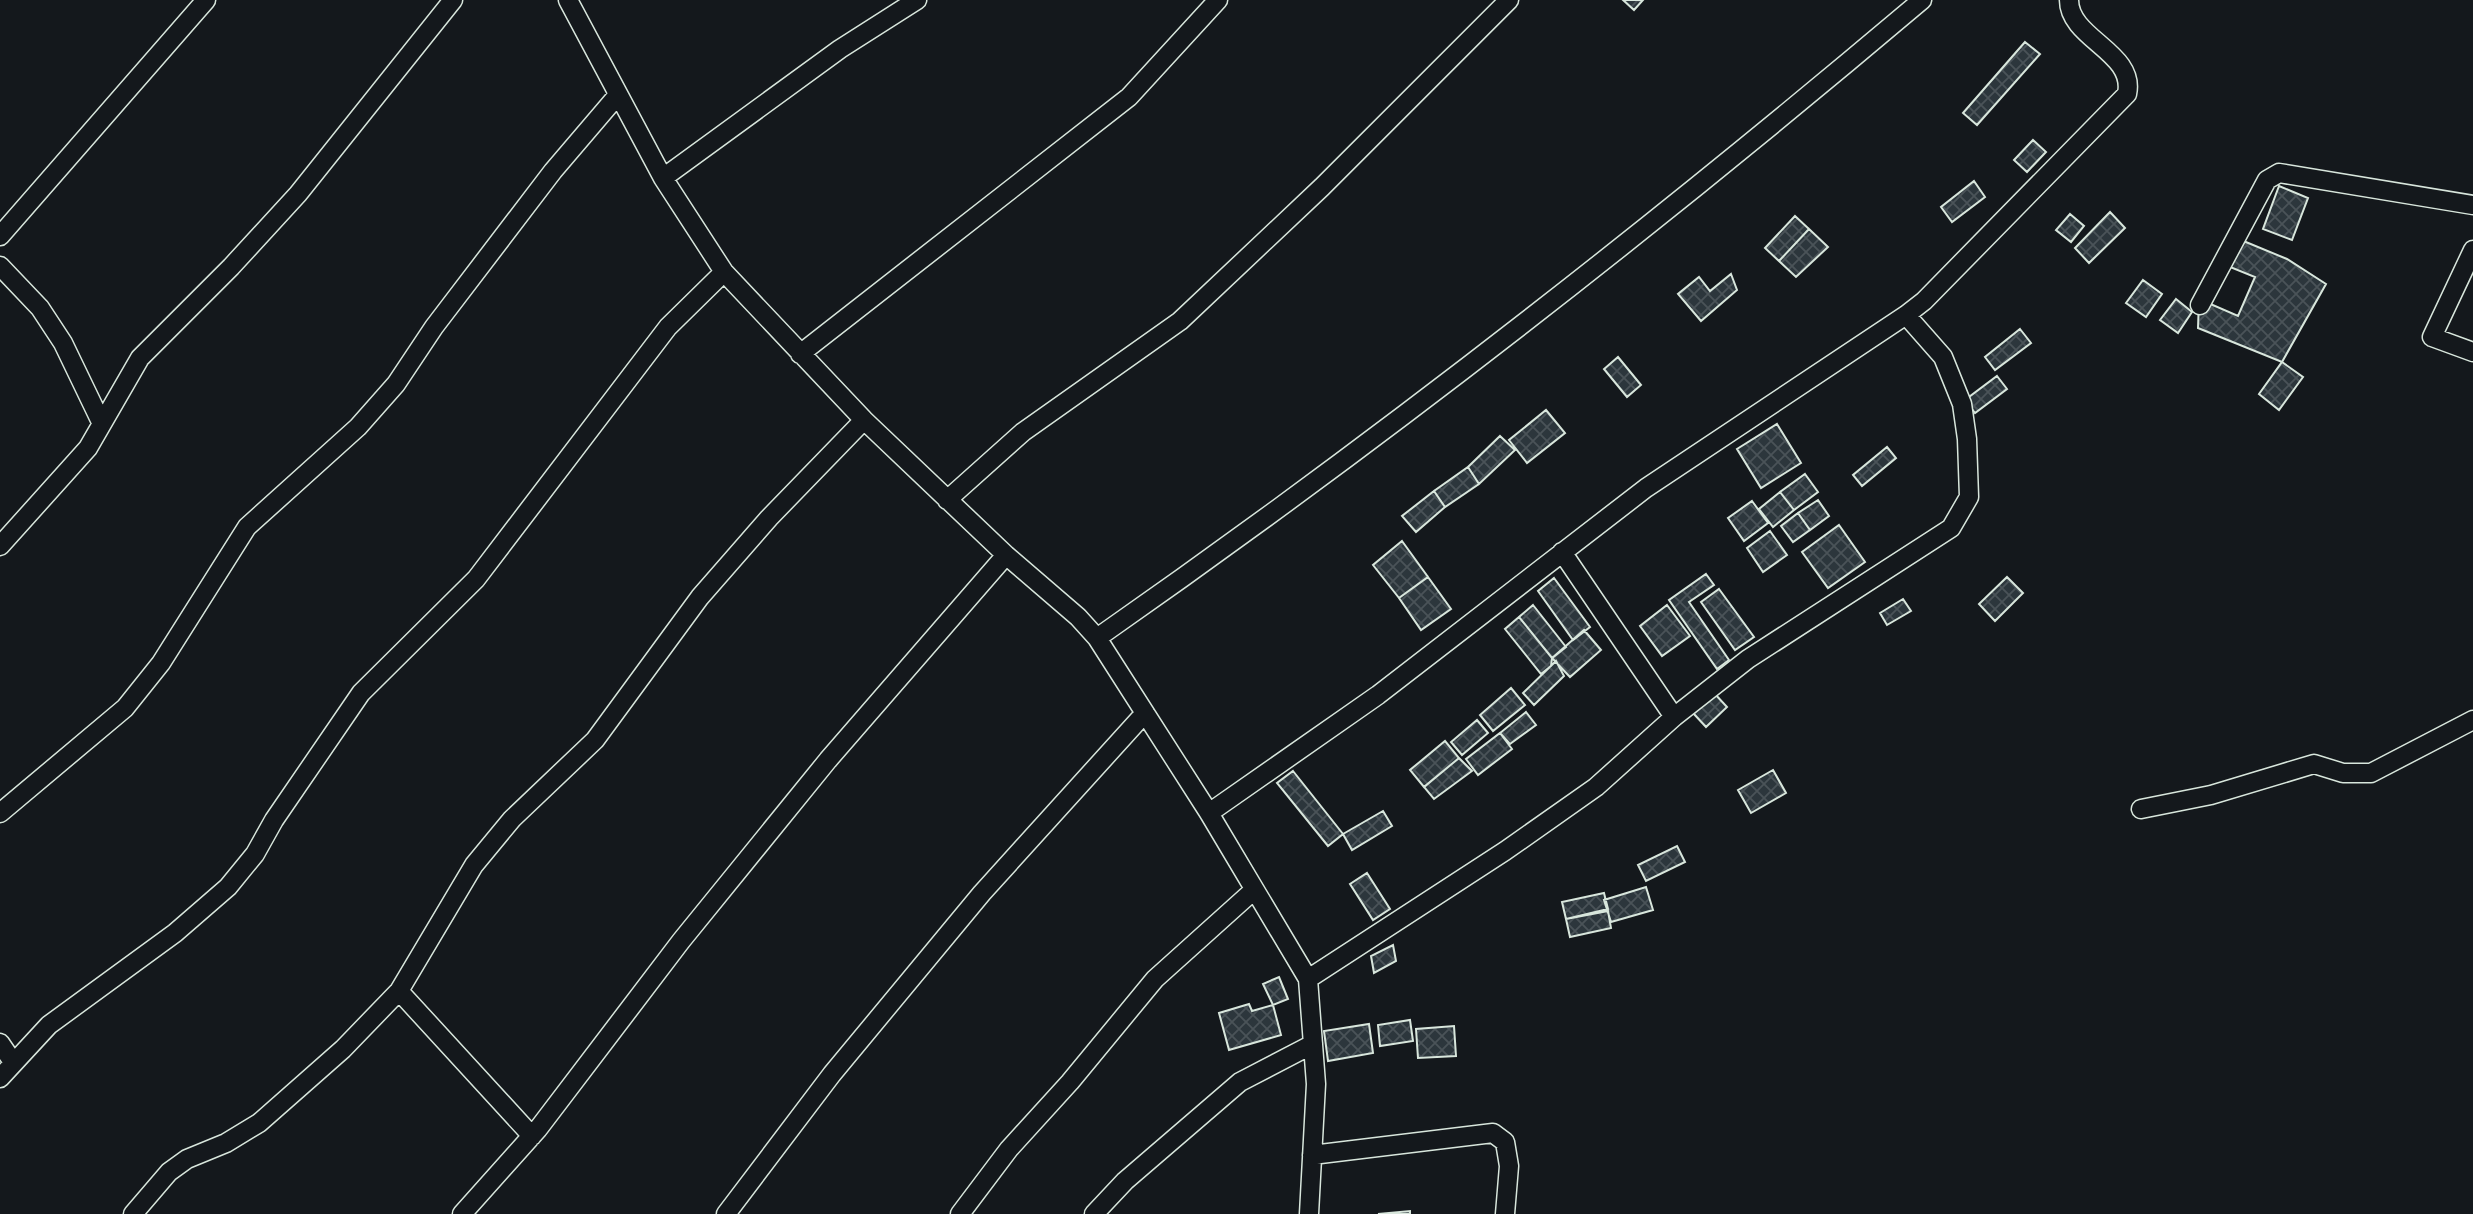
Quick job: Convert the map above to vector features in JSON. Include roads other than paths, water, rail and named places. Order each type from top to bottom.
[{"type":"street","points":[[0,236],[206,0]]},
{"type":"street","points":[[0,546],[88,448],[140,358],[231,267],[298,194],[453,0]]},
{"type":"street","points":[[568,0],[663,178],[724,272],[864,420],[1006,555],[1078,617],[1097,638],[1209,813],[1307,979],[1316,1084],[1309,1214]]},
{"type":"street","points":[[663,178],[828,57],[917,0]]},
{"type":"street","points":[[800,354],[1129,97],[1218,0]]},
{"type":"street","points":[[947,500],[1023,432],[1180,321],[1312,197],[1509,0]]},
{"type":"street","points":[[1097,638],[1218,554],[1512,330],[1749,146],[1922,0]]},
{"type":"street","points":[[1209,813],[1378,695],[1646,488],[1906,315],[1943,281],[2127,94],[2130,82],[2123,70],[2078,23],[2070,12],[2069,0]]},
{"type":"street","points":[[0,813],[125,708],[161,663],[247,527],[358,427],[396,384],[434,327],[545,182],[617,96]]},
{"type":"street","points":[[2200,305],[2267,180],[2279,173],[2473,205]]},
{"type":"street","points":[[2473,250],[2432,337],[2473,352]]},
{"type":"street","points":[[0,266],[40,308],[63,343],[102,424]]},
{"type":"street","points":[[0,1078],[48,1025],[175,933],[228,887],[255,854],[274,820],[361,693],[476,579],[668,327],[724,272]]},
{"type":"street","points":[[1307,979],[1505,852],[1596,787],[1674,717],[1748,659],[1951,528],[1969,498],[1967,439],[1962,404],[1943,357],[1906,315]]},
{"type":"street","points":[[133,1214],[169,1172],[187,1159],[226,1143],[259,1123],[343,1049],[399,991],[474,865],[512,819],[595,740],[700,597],[769,518],[864,420]]},
{"type":"street","points":[[1562,551],[1674,717]]},
{"type":"street","points":[[462,1214],[532,1136],[681,941],[802,792],[1006,555]]},
{"type":"street","points":[[726,1214],[832,1074],[982,893],[1145,713]]},
{"type":"street","points":[[2141,809],[2211,795],[2314,764],[2343,773],[2371,773],[2473,720]]},
{"type":"street","points":[[961,1214],[1009,1149],[1070,1082],[1155,979],[1254,890]]},
{"type":"street","points":[[399,991],[532,1136]]},
{"type":"street","points":[[0,1043],[13,1062]]},
{"type":"street","points":[[1094,1214],[1125,1181],[1240,1082],[1314,1044]]},
{"type":"street","points":[[1312,1155],[1493,1133],[1505,1142],[1508,1166],[1505,1214]]}]
